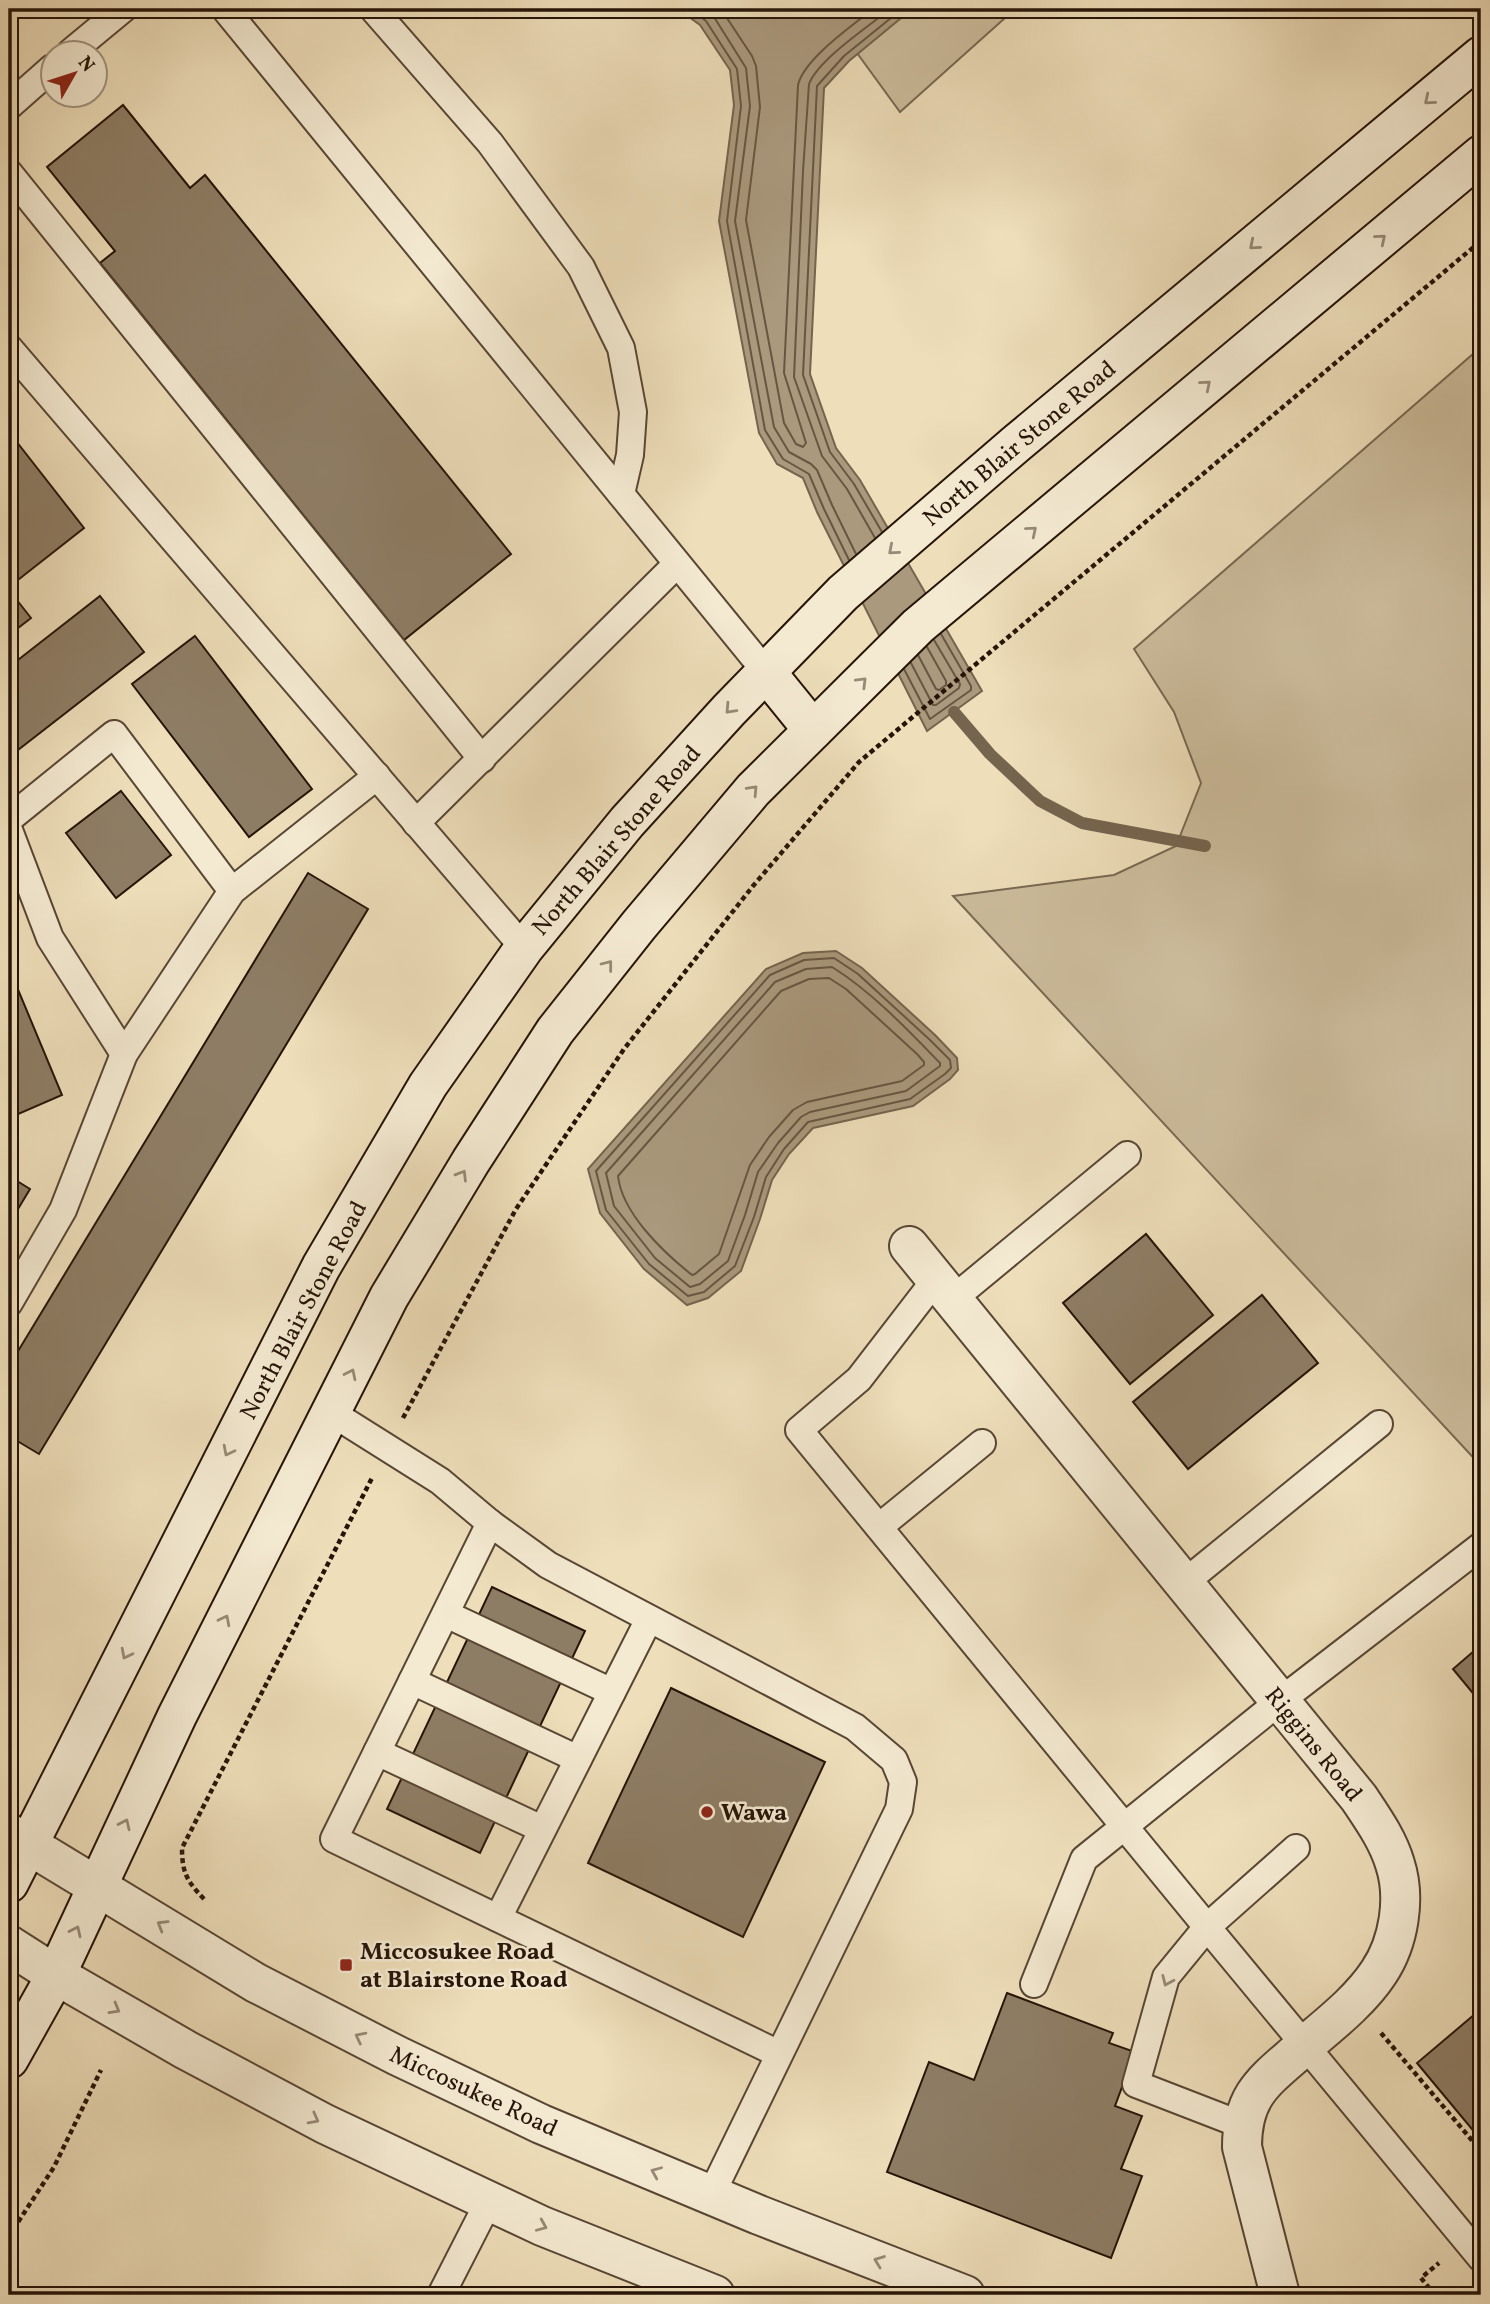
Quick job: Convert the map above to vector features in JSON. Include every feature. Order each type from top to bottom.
[{"type":"main road","name":"North Blair Stone Road","points":[[9,1883],[19,1840],[321,1266],[428,1085],[524,948],[627,822],[843,593],[1017,443],[1481,56]]},
{"type":"main road","points":[[9,2059],[56,1975],[177,1716],[389,1297],[471,1161],[555,1031],[639,925],[753,790],[918,626],[1481,155]]},
{"type":"main road","points":[[766,672],[813,730]]},
{"type":"main road","name":"Riggins Road","points":[[909,1246],[1359,1798],[1381,1830],[1396,1865],[1400,1904],[1395,1942],[1380,1972],[1354,2002],[1266,2080],[1251,2099],[1242,2125],[1242,2147],[1280,2295]]},
{"type":"main road","name":"Miccosukee Road","points":[[19,1840],[256,1983],[398,2056],[541,2124],[711,2195],[965,2295]]},
{"type":"main road","points":[[9,1945],[186,2050],[324,2124],[542,2226],[715,2295]]},
{"type":"lane","points":[[88,38],[123,9]]},
{"type":"lane","points":[[225,9],[766,672]]},
{"type":"lane","points":[[373,9],[490,143],[581,267],[621,348],[633,412],[631,455],[621,494]]},
{"type":"lane","points":[[9,106],[38,80]]},
{"type":"lane","points":[[9,173],[482,759]]},
{"type":"lane","points":[[9,348],[524,948]]},
{"type":"lane","points":[[416,823],[677,564]]},
{"type":"lane","points":[[9,819],[114,734],[232,891]]},
{"type":"lane","points":[[9,1303],[63,1210],[124,1054],[232,891],[377,776]]},
{"type":"lane","points":[[9,830],[50,938],[124,1054]]},
{"type":"lane","points":[[1127,1155],[944,1289],[859,1380],[799,1430],[1481,2258]]},
{"type":"lane","points":[[332,1413],[440,1481],[490,1524],[548,1565],[855,1727],[894,1760],[903,1782],[899,1809],[711,2195]]},
{"type":"lane","points":[[1184,1583],[1379,1424]]},
{"type":"lane","points":[[879,1527],[982,1443]]},
{"type":"lane","points":[[490,1524],[334,1839],[779,2054]]},
{"type":"lane","points":[[1034,1984],[1084,1859],[1280,1701],[1481,1546]]},
{"type":"lane","points":[[446,1614],[612,1692]]},
{"type":"lane","points":[[498,1918],[649,1619]]},
{"type":"lane","points":[[412,1681],[578,1759]]},
{"type":"lane","points":[[377,1752],[542,1829]]},
{"type":"lane","points":[[1242,2125],[1136,2084],[1166,1977],[1207,1927],[1296,1848]]},
{"type":"lane","points":[[441,2295],[489,2201]]},
{"type":"path","points":[[399,1425],[516,1209],[624,1049],[753,886],[859,762],[1481,241]]},
{"type":"path","points":[[209,1905],[183,1871],[181,1848],[371,1480]]},
{"type":"path","points":[[1378,2030],[1481,2151]]},
{"type":"path","points":[[9,2236],[54,2167],[101,2070]]},
{"type":"path","points":[[1435,2295],[1421,2278],[1448,2256]]},
{"type":"shaded area","points":[[825,9],[1015,9],[900,112]]},
{"type":"shaded area","points":[[1481,347],[1481,1466],[953,896],[1114,875],[1176,846],[1201,783],[1174,712],[1134,649]]},
{"type":"water","points":[[678,9],[912,9],[849,61],[824,88],[810,374],[836,448],[860,480],[982,691],[927,731],[817,512],[803,478],[777,464],[759,433],[719,221],[734,105],[730,70],[700,25]]},
{"type":"water","points":[[836,951],[862,968],[935,1035],[957,1058],[958,1070],[913,1106],[813,1128],[789,1154],[772,1180],[741,1271],[708,1298],[687,1305],[644,1269],[600,1213],[588,1169],[766,969],[803,953]]},
{"type":"building","points":[[123,105],[190,188],[205,175],[511,554],[404,640],[100,263],[115,251],[47,167]]},
{"type":"building","points":[[9,432],[84,528],[9,587]]},
{"type":"building","points":[[9,590],[31,618],[9,635]]},
{"type":"building","points":[[100,596],[144,652],[9,757],[9,667]]},
{"type":"building","points":[[195,636],[312,789],[249,837],[132,684]]},
{"type":"building","points":[[121,791],[171,855],[116,898],[66,833]]},
{"type":"building","points":[[308,873],[368,909],[39,1454],[9,1436],[9,1366]]},
{"type":"building","points":[[9,968],[62,1095],[9,1118]]},
{"type":"building","points":[[9,1176],[30,1189],[9,1224]]},
{"type":"building","points":[[1146,1234],[1213,1315],[1130,1384],[1063,1303]]},
{"type":"building","points":[[1262,1295],[1318,1363],[1188,1469],[1133,1402]]},
{"type":"building","points":[[492,1587],[585,1631],[480,1853],[387,1809]]},
{"type":"building","points":[[1481,1645],[1481,1703],[1453,1669]]},
{"type":"building","name":"Wawa","points":[[671,1688],[825,1762],[743,1937],[588,1863]]},
{"type":"building","points":[[1007,1993],[1113,2033],[1109,2043],[1135,2052],[1115,2106],[1142,2116],[1121,2169],[1142,2176],[1111,2258],[887,2172],[929,2062],[974,2080]]},
{"type":"building","points":[[1481,2009],[1481,2140],[1417,2063]]},
{"type":"waterway","points":[[954,712],[990,754],[1040,801],[1082,823],[1205,846]]},
{"type":"place","name":"Wawa","points":[[707,1812]]},
{"type":"place","name":"Miccosukee Road at Blairstone Road","points":[[346,1965]]}]
